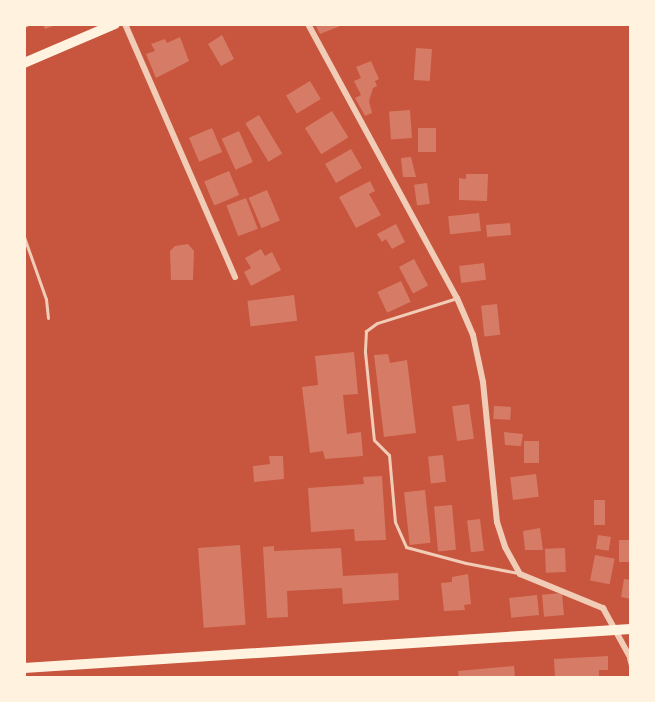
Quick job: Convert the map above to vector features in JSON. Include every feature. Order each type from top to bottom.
[{"type":"main road","points":[[24,63],[107,25]]},
{"type":"main road","points":[[24,668],[631,629]]},
{"type":"street","points":[[125,24],[236,277]]},
{"type":"street","points":[[308,24],[457,298],[472,335],[483,382],[497,522],[505,547],[520,574],[596,603],[608,615],[631,658]]},
{"type":"lane","points":[[24,237],[46,300],[48,318]]},
{"type":"lane","points":[[457,298],[377,323],[366,331],[365,342],[374,440],[389,455],[395,522],[406,547],[520,574]]},
{"type":"lane","points":[[625,647],[631,669]]},
{"type":"building","points":[[43,24],[59,24],[45,29]]},
{"type":"building","points":[[315,24],[345,24],[320,34]]},
{"type":"building","points":[[222,35],[234,59],[221,66],[208,44]]},
{"type":"building","points":[[180,37],[189,61],[156,78],[146,54],[155,51],[151,44],[165,39],[167,43]]},
{"type":"building","points":[[416,48],[432,49],[430,81],[414,80]]},
{"type":"building","points":[[371,61],[379,79],[375,81],[377,86],[373,88],[369,101],[372,113],[365,116],[355,98],[361,95],[354,81],[361,78],[356,67]]},
{"type":"building","points":[[310,81],[321,99],[297,113],[286,95]]},
{"type":"building","points":[[410,110],[412,138],[391,139],[389,111]]},
{"type":"building","points":[[332,111],[348,137],[321,154],[305,128]]},
{"type":"building","points":[[259,115],[282,154],[268,162],[245,123]]},
{"type":"building","points":[[212,128],[222,152],[199,162],[189,138]]},
{"type":"building","points":[[418,128],[436,128],[436,152],[418,152]]},
{"type":"building","points":[[239,131],[253,162],[235,170],[222,139]]},
{"type":"building","points":[[351,149],[362,168],[336,183],[325,164]]},
{"type":"building","points":[[411,157],[416,177],[403,177],[401,158]]},
{"type":"building","points":[[229,171],[239,195],[214,205],[204,182]]},
{"type":"building","points":[[466,174],[488,174],[487,201],[459,200],[459,178],[466,179]]},
{"type":"building","points":[[370,181],[375,191],[369,194],[381,215],[356,228],[339,197]]},
{"type":"building","points":[[427,183],[430,204],[417,206],[414,185]]},
{"type":"building","points":[[267,190],[280,220],[261,228],[249,198]]},
{"type":"building","points":[[246,198],[258,229],[238,236],[226,206]]},
{"type":"building","points":[[479,213],[481,231],[450,234],[448,216]]},
{"type":"building","points":[[510,223],[511,235],[487,237],[486,225]]},
{"type":"building","points":[[396,224],[405,242],[392,249],[386,239],[382,242],[377,234]]},
{"type":"building","points":[[188,244],[194,251],[193,280],[171,280],[170,251],[175,246]]},
{"type":"building","points":[[261,249],[265,256],[272,252],[281,270],[251,286],[244,272],[251,268],[245,258]]},
{"type":"building","points":[[414,259],[428,285],[413,293],[399,267]]},
{"type":"building","points":[[484,263],[486,280],[461,283],[459,266]]},
{"type":"building","points":[[401,281],[411,302],[387,313],[377,292]]},
{"type":"building","points":[[294,295],[297,321],[251,327],[247,301]]},
{"type":"building","points":[[497,304],[500,335],[484,337],[481,306]]},
{"type":"building","points":[[354,352],[358,394],[343,395],[347,434],[361,432],[363,456],[325,459],[323,451],[310,453],[302,387],[318,385],[315,356]]},
{"type":"building","points":[[388,354],[390,363],[407,360],[416,433],[384,437],[374,355]]},
{"type":"building","points":[[469,404],[474,439],[457,441],[452,406]]},
{"type":"building","points":[[494,406],[511,407],[510,420],[493,419]]},
{"type":"building","points":[[504,432],[523,434],[521,446],[505,445]]},
{"type":"building","points":[[524,441],[539,441],[539,463],[524,463]]},
{"type":"building","points":[[443,455],[446,482],[431,483],[428,457]]},
{"type":"building","points":[[269,456],[283,456],[284,479],[254,482],[253,466],[270,464]]},
{"type":"building","points":[[536,474],[539,497],[513,500],[510,477]]},
{"type":"building","points":[[382,476],[386,540],[355,541],[354,529],[311,532],[308,488],[364,484],[363,477]]},
{"type":"building","points":[[425,490],[431,543],[410,545],[404,492]]},
{"type":"building","points":[[594,500],[605,500],[605,525],[594,525]]},
{"type":"building","points":[[452,505],[456,550],[438,551],[434,507]]},
{"type":"building","points":[[480,519],[484,551],[471,552],[467,521]]},
{"type":"building","points":[[540,528],[543,550],[525,550],[523,531]]},
{"type":"building","points":[[598,535],[611,537],[609,551],[596,549]]},
{"type":"building","points":[[619,540],[631,540],[631,562],[619,562]]},
{"type":"building","points":[[240,545],[246,625],[204,628],[198,548]]},
{"type":"building","points":[[274,546],[274,551],[341,548],[343,576],[398,573],[399,600],[343,604],[342,588],[287,591],[288,617],[267,618],[263,547]]},
{"type":"building","points":[[565,548],[566,572],[546,573],[545,549]]},
{"type":"building","points":[[595,555],[615,559],[610,584],[590,581]]},
{"type":"building","points":[[468,574],[471,604],[464,605],[465,610],[444,611],[441,583],[452,582],[452,577]]},
{"type":"building","points":[[624,579],[631,580],[631,599],[621,597]]},
{"type":"building","points":[[562,593],[564,615],[544,617],[542,595]]},
{"type":"building","points":[[537,595],[539,615],[511,618],[509,598]]},
{"type":"building","points":[[608,656],[608,670],[599,670],[599,678],[555,678],[554,659]]},
{"type":"building","points":[[514,666],[515,678],[459,678],[458,671]]}]
